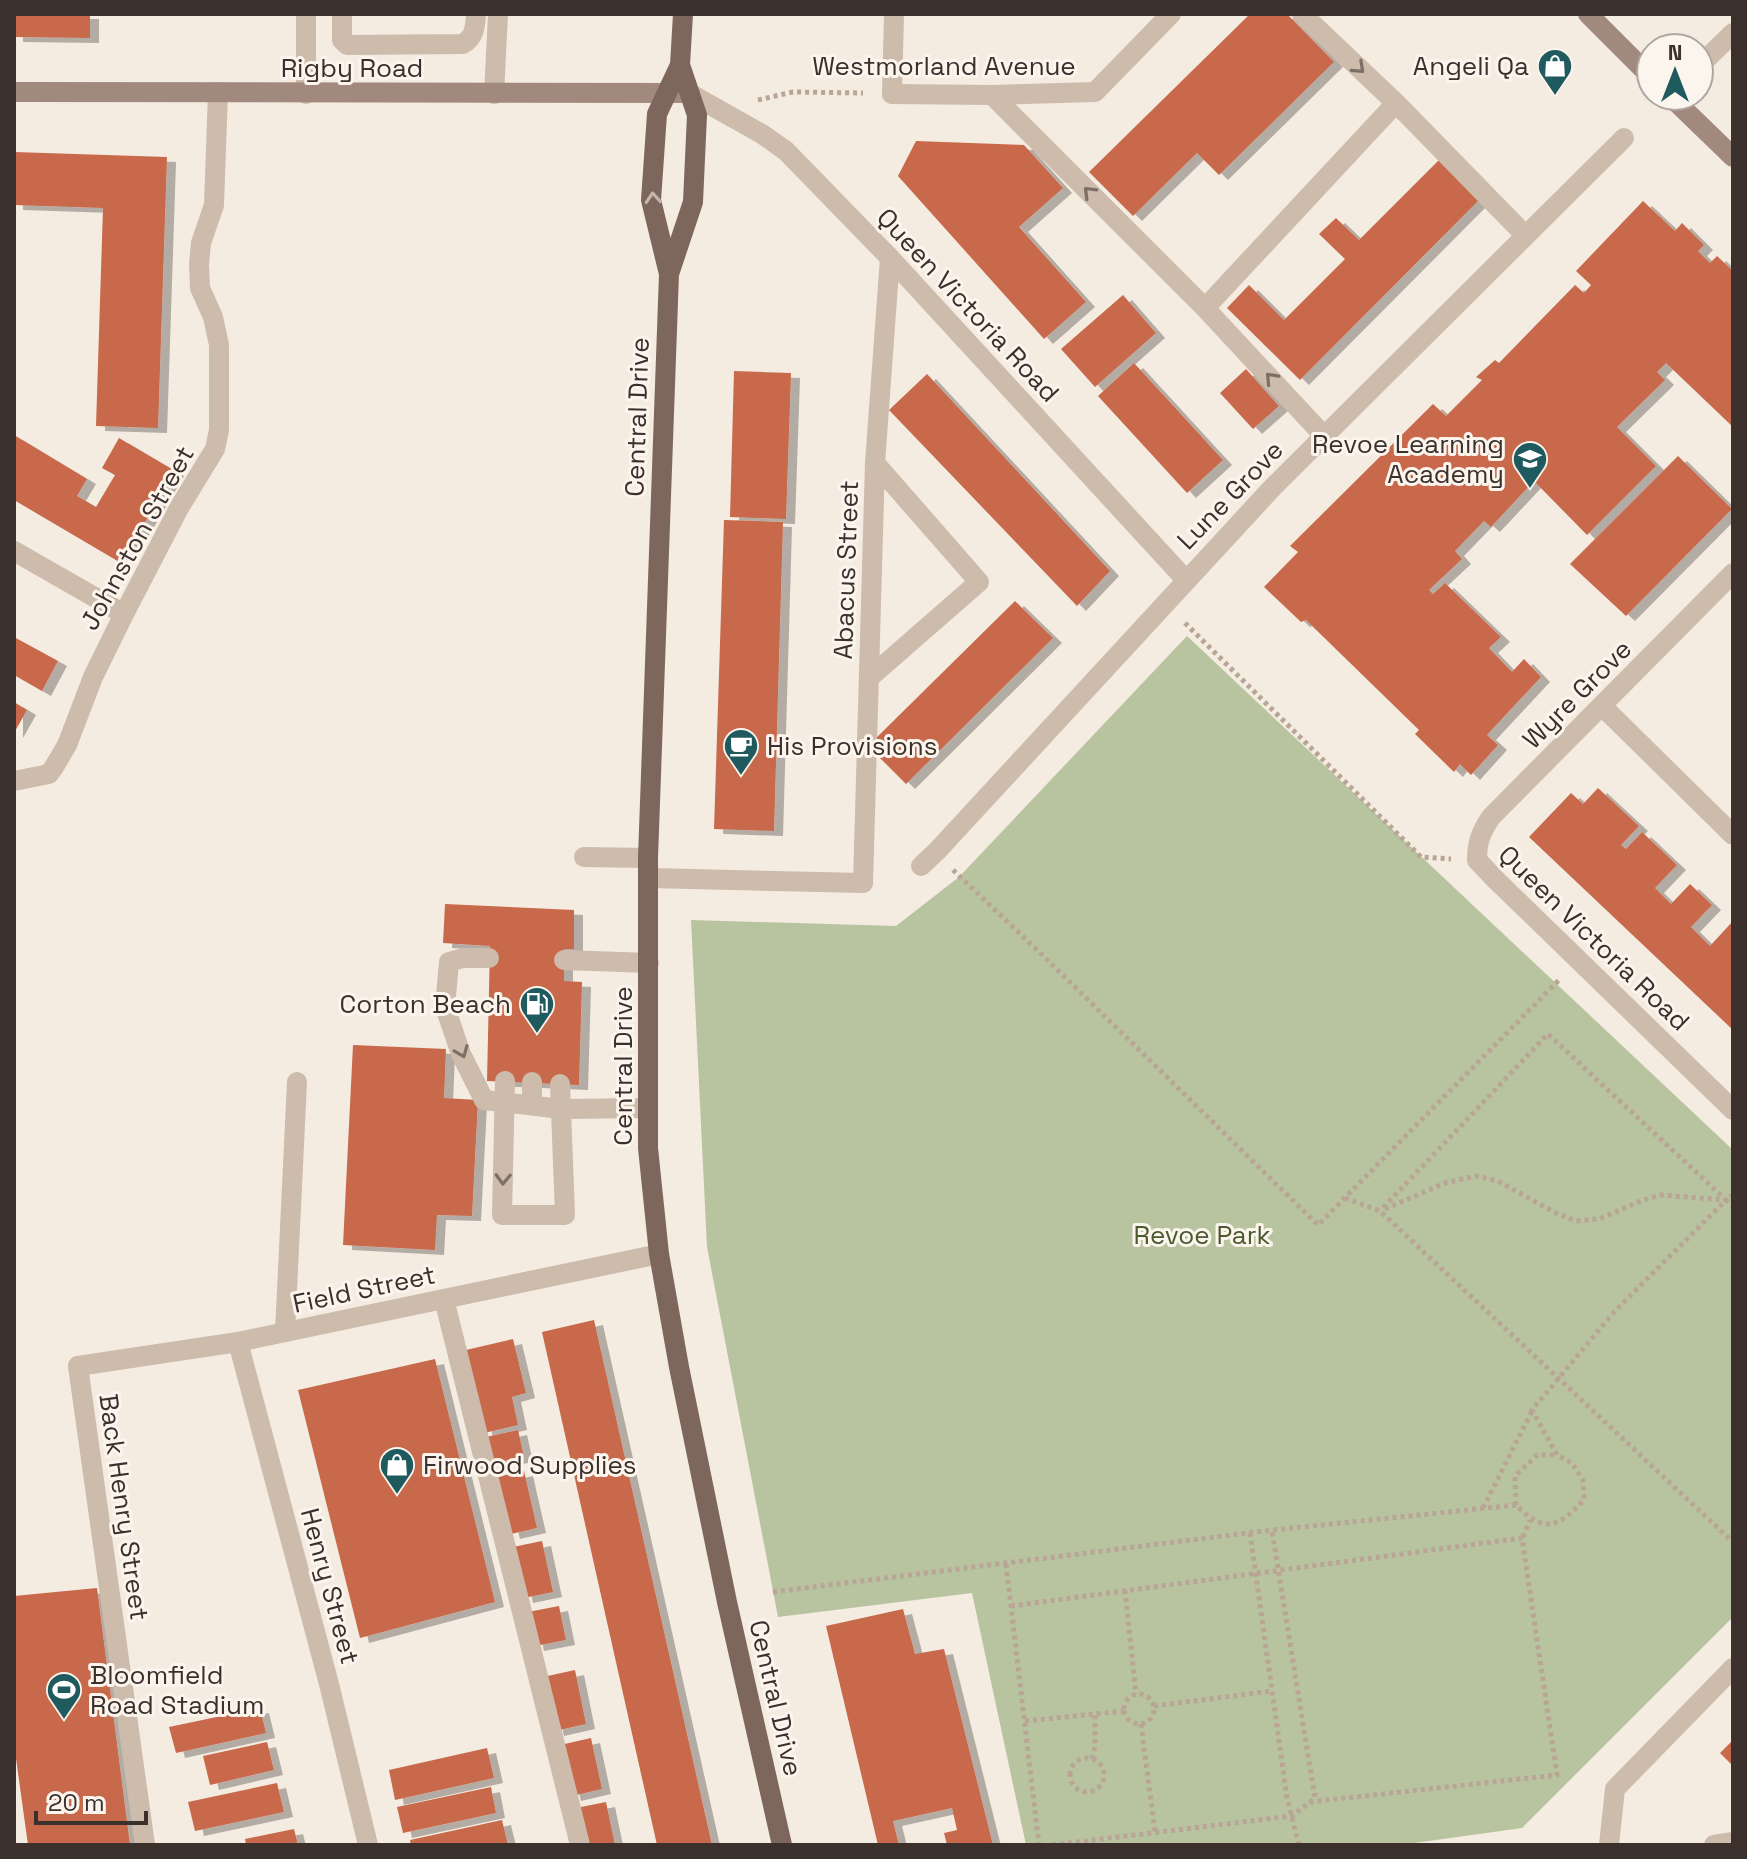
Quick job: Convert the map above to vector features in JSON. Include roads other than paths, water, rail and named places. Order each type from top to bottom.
[{"type":"main road","name":"Central Drive","points":[[669,274],[693,202],[697,115],[680,65],[683,14]]},
{"type":"main road","name":"Central Drive","points":[[680,65],[657,114],[651,200],[669,274],[649,868],[648,1148],[659,1254],[727,1602],[782,1845]]},
{"type":"street","points":[[306,14],[306,94]]},
{"type":"street","points":[[342,14],[342,40],[347,45],[463,44],[475,32],[476,14]]},
{"type":"street","points":[[494,94],[498,14]]},
{"type":"street","name":"Westmorland Avenue","points":[[894,14],[892,94],[992,95],[1095,92],[1171,14]]},
{"type":"street","points":[[1302,14],[1396,103],[1525,235]]},
{"type":"street","points":[[1588,14],[1635,61]]},
{"type":"street","points":[[1715,50],[1733,33]]},
{"type":"street","name":"Rigby Road","points":[[14,92],[689,93]]},
{"type":"street","name":"Johnston Street","points":[[14,781],[49,774],[54,767],[67,745],[93,677],[124,614],[179,508],[215,449],[219,430],[219,345],[213,317],[200,288],[199,264],[201,243],[214,205],[218,92]]},
{"type":"street","name":"Queen Victoria Road","points":[[689,93],[786,151],[890,258],[1186,580]]},
{"type":"street","points":[[992,95],[1205,308],[1324,436]]},
{"type":"street","points":[[1205,308],[1396,103]]},
{"type":"street","points":[[1687,112],[1733,157]]},
{"type":"street","name":"Lune Grove","points":[[921,866],[1324,436],[1624,138]]},
{"type":"street","name":"Abacus Street","points":[[649,868],[863,883],[875,463],[890,258]]},
{"type":"street","name":"Abacus Street","points":[[869,678],[979,582],[875,463]]},
{"type":"street","points":[[14,551],[124,614]]},
{"type":"street","name":"Wyre Grove","points":[[1477,860],[1480,834],[1491,817],[1733,573]]},
{"type":"street","points":[[1602,706],[1732,831]]},
{"type":"street","points":[[584,857],[649,868]]},
{"type":"street","name":"Queen Victoria Road","points":[[1477,860],[1733,1110]]},
{"type":"street","points":[[489,958],[463,958],[449,962],[445,1007],[461,1054],[484,1100],[505,1091]]},
{"type":"street","points":[[564,960],[649,963]]},
{"type":"street","points":[[285,1332],[297,1082]]},
{"type":"street","points":[[532,1082],[532,1105]]},
{"type":"street","points":[[505,1091],[502,1215],[565,1215],[560,1084]]},
{"type":"street","points":[[505,1091],[532,1105],[561,1109],[648,1108]]},
{"type":"street","name":"Field Street","points":[[78,1366],[238,1342],[659,1254]]},
{"type":"street","points":[[444,1299],[580,1845]]},
{"type":"street","name":"Henry Street","points":[[238,1342],[329,1684],[368,1845]]},
{"type":"street","name":"Back Henry Street","points":[[78,1366],[145,1845]]},
{"type":"street","points":[[1609,1845],[1615,1789],[1733,1668]]},
{"type":"street","points":[[1714,1845],[1733,1842]]},
{"type":"place","name":"Angeli Qa","points":[[1555,97]]},
{"type":"place","name":"Revoe Learning Academy","points":[[1530,490]]},
{"type":"place","name":"His Provisions","points":[[741,777]]},
{"type":"place","name":"Corton Beach","points":[[537,1035]]},
{"type":"place","name":"Firwood Supplies","points":[[397,1496]]},
{"type":"place","name":"Bloomfield Road Stadium","points":[[64,1721]]},
{"type":"park label","name":"Revoe Park","points":[[1202,1235]]}]
